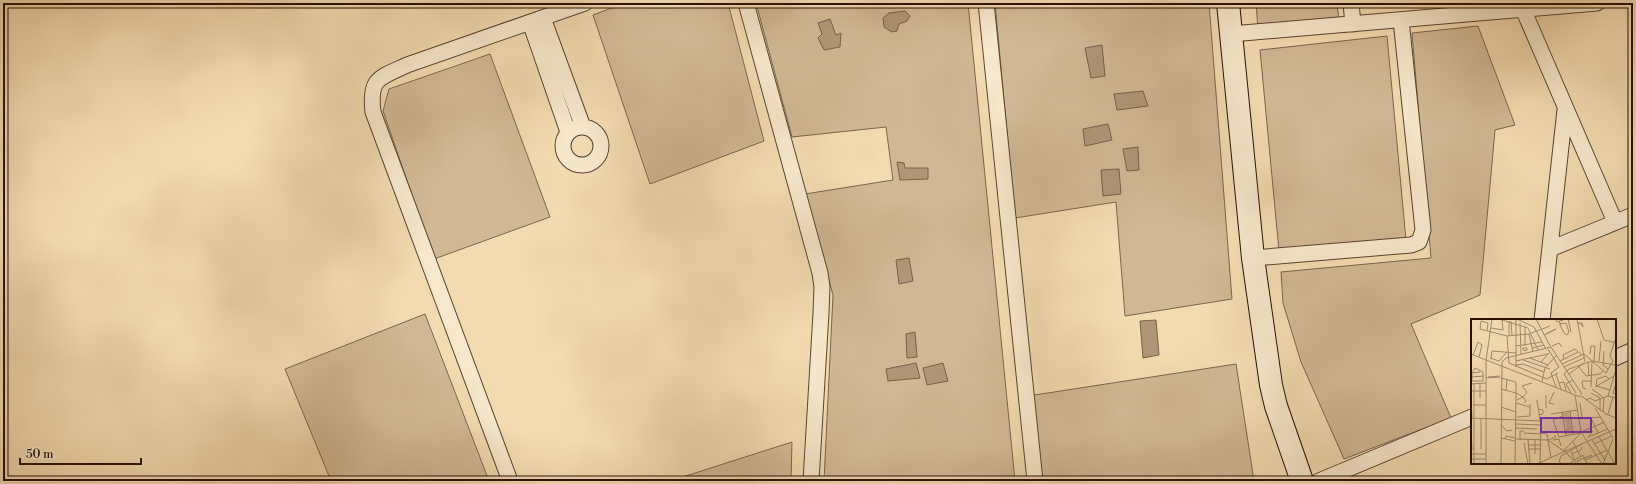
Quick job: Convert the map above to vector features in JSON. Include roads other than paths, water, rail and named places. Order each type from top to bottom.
[{"type":"street","points":[[510,481],[373,112],[371,95],[374,85],[381,76],[394,70],[585,3]]},
{"type":"street","points":[[746,3],[820,273],[822,287],[812,481]]},
{"type":"street","points":[[986,3],[1034,481]]},
{"type":"street","points":[[1228,3],[1252,258],[1271,385],[1280,418],[1302,481]]},
{"type":"street","points":[[1351,3],[1353,24]]},
{"type":"street","points":[[1232,34],[1597,3]]},
{"type":"street","points":[[1523,9],[1615,222]]},
{"type":"street","points":[[536,20],[583,127]]},
{"type":"street","points":[[536,20],[568,132]]},
{"type":"street","points":[[1252,258],[1411,246],[1419,242],[1423,230],[1402,20]]},
{"type":"street","points":[[1542,319],[1565,108]]},
{"type":"street","points":[[583,127],[595,133],[601,144],[598,157],[588,165],[581,166],[575,164],[565,156],[562,144],[568,132],[575,128],[583,127]]},
{"type":"street","points":[[1550,249],[1633,215]]},
{"type":"street","points":[[1616,358],[1633,350]]},
{"type":"street","points":[[1319,481],[1471,417]]}]
